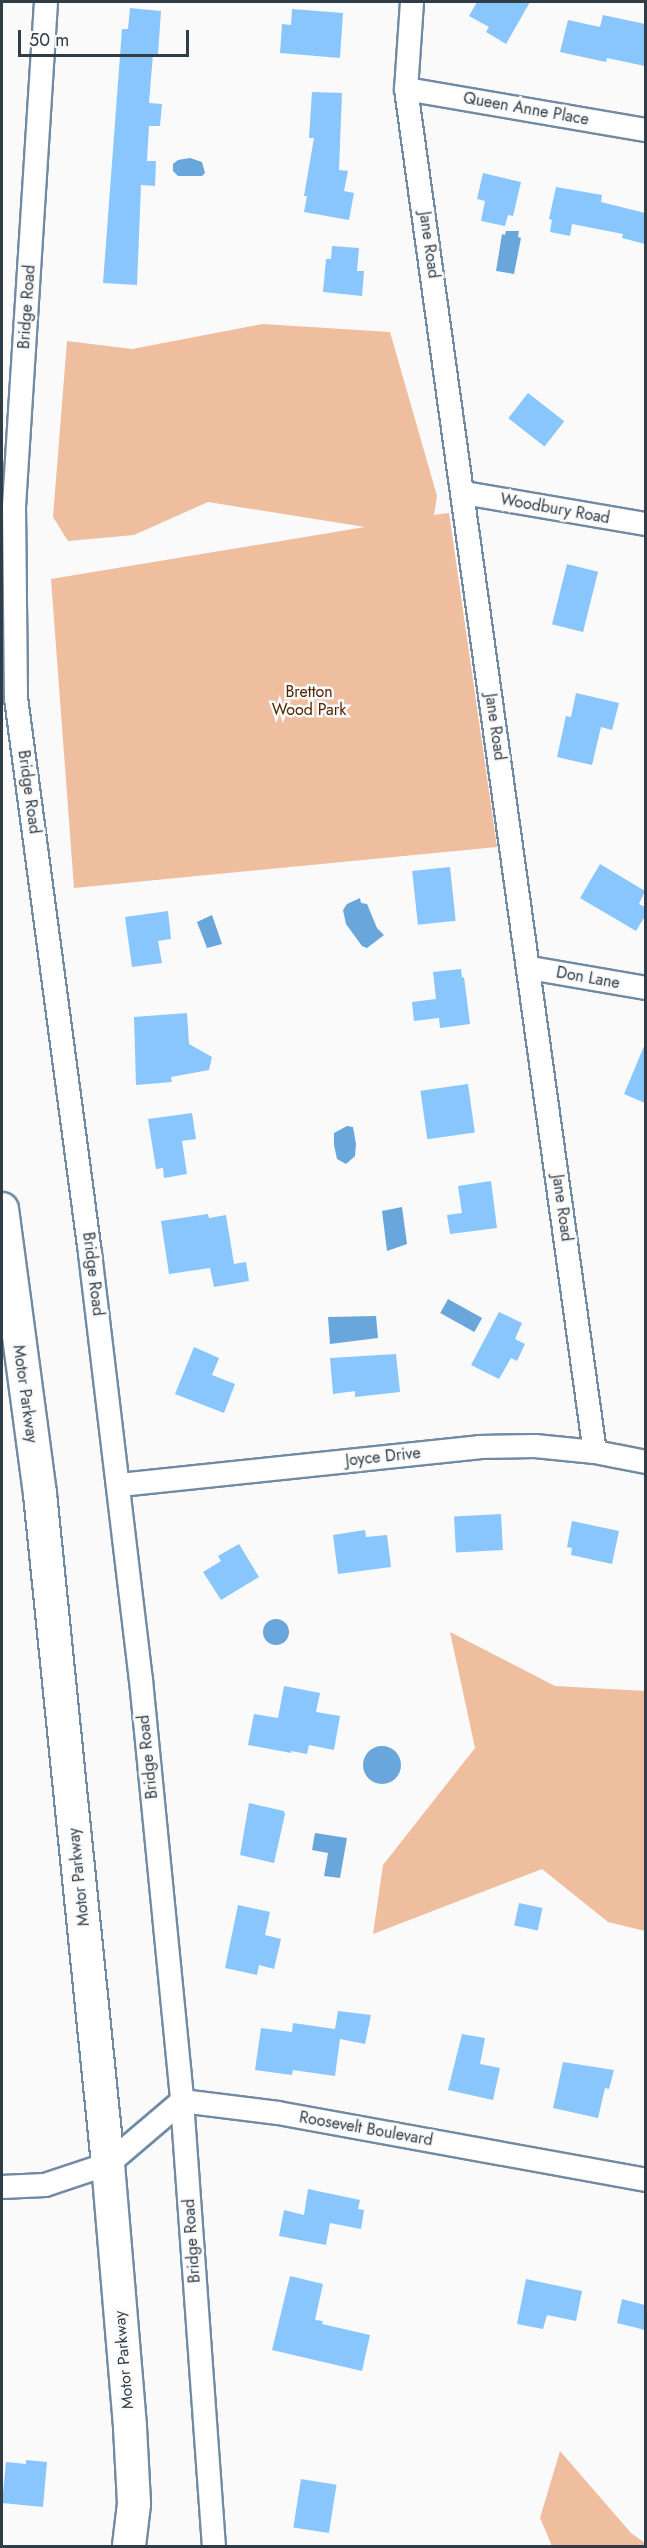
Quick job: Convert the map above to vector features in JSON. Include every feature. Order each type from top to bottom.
[{"type":"main road","name":"Motor Parkway","points":[[2,1209],[5,1263],[40,1494],[108,2164],[130,2427],[134,2504],[129,2547]]},
{"type":"street","name":"Bridge Road","points":[[46,2],[14,506],[16,699],[51,942],[120,1485],[182,2101],[214,2547]]},
{"type":"street","name":"Jane Road","points":[[412,2],[406,89],[530,968],[595,1452]]},
{"type":"street","name":"Queen Anne Place","points":[[406,89],[645,129]]},
{"type":"street","name":"Woodbury Road","points":[[464,493],[645,524]]},
{"type":"street","name":"Don Lane","points":[[530,968],[645,988]]},
{"type":"street","name":"Joyce Drive","points":[[120,1485],[479,1447],[535,1446],[595,1452],[645,1462]]},
{"type":"street","points":[[2,2187],[45,2185],[108,2164],[182,2101]]},
{"type":"street","name":"Roosevelt Boulevard","points":[[182,2101],[278,2113],[645,2180]]},
{"type":"green space","name":"Bretton Wood Park","points":[[263,324],[390,332],[437,496],[434,515],[449,513],[497,847],[74,888],[51,579],[365,527],[208,502],[134,535],[68,541],[53,517],[67,341],[132,349]]},
{"type":"green space","points":[[450,1632],[555,1686],[645,1691],[645,1931],[608,1922],[542,1869],[373,1934],[383,1865],[475,1748]]},
{"type":"green space","points":[[560,2451],[631,2533],[645,2543],[645,2546],[552,2546],[540,2518]]},
{"type":"water","points":[[190,158],[202,162],[205,173],[202,176],[178,176],[173,171],[173,164],[178,160]]},
{"type":"water","points":[[506,231],[519,231],[518,237],[521,238],[514,274],[496,271],[502,234],[505,235]]},
{"type":"water","points":[[360,898],[361,903],[367,904],[377,928],[384,935],[367,948],[362,946],[346,924],[343,910],[347,904]]},
{"type":"water","points":[[212,915],[222,944],[207,948],[197,922]]},
{"type":"water","points":[[347,1126],[353,1127],[356,1144],[355,1156],[346,1164],[337,1159],[334,1133]]},
{"type":"water","points":[[402,1207],[407,1244],[387,1251],[382,1211]]},
{"type":"water","points":[[448,1299],[482,1318],[474,1332],[440,1313]]},
{"type":"water","points":[[376,1316],[378,1338],[330,1344],[328,1317]]},
{"type":"water","points":[[276,1619],[285,1623],[289,1632],[285,1641],[276,1645],[267,1641],[263,1632],[267,1623]]},
{"type":"water","points":[[382,1746],[389,1747],[395,1752],[400,1758],[400,1772],[395,1778],[389,1783],[382,1784],[375,1783],[369,1778],[364,1772],[363,1765],[364,1758],[369,1752],[375,1747]]},
{"type":"water","points":[[315,1833],[347,1838],[340,1878],[324,1876],[328,1853],[312,1850]]},
{"type":"building","points":[[477,2],[530,2],[506,44],[486,32],[489,27],[469,16]]},
{"type":"building","points":[[130,8],[161,11],[158,55],[153,54],[149,103],[162,104],[160,126],[149,126],[147,161],[156,161],[155,186],[141,185],[137,285],[103,283],[122,29],[128,29]]},
{"type":"building","points":[[292,9],[343,13],[340,58],[280,53],[282,24],[291,25]]},
{"type":"building","points":[[603,15],[645,24],[645,66],[607,58],[606,62],[560,52],[568,20],[600,27]]},
{"type":"building","points":[[312,92],[342,93],[339,170],[348,171],[344,191],[354,193],[349,220],[304,212],[307,196],[304,196],[314,138],[309,138]]},
{"type":"building","points":[[483,173],[521,182],[513,216],[508,215],[505,226],[481,221],[485,201],[477,199]]},
{"type":"building","points":[[556,187],[602,195],[601,202],[645,213],[645,244],[622,238],[623,234],[572,224],[570,236],[550,232],[552,220],[549,219]]},
{"type":"building","points":[[332,246],[359,248],[357,271],[364,271],[362,296],[323,292],[326,259],[331,259]]},
{"type":"building","points":[[528,393],[564,421],[545,447],[508,418]]},
{"type":"building","points":[[567,564],[598,572],[583,632],[552,624]]},
{"type":"building","points":[[576,693],[619,703],[612,730],[601,727],[592,765],[557,757],[566,716],[571,717]]},
{"type":"building","points":[[600,864],[645,891],[639,904],[645,907],[645,916],[636,931],[580,898]]},
{"type":"building","points":[[450,867],[456,921],[418,925],[412,871]]},
{"type":"building","points":[[168,911],[171,939],[158,941],[162,963],[132,967],[125,917]]},
{"type":"building","points":[[461,969],[470,1024],[440,1028],[439,1018],[414,1021],[412,1002],[436,999],[433,972]]},
{"type":"building","points":[[187,1013],[189,1044],[212,1057],[209,1070],[171,1077],[172,1082],[136,1085],[134,1017]]},
{"type":"building","points":[[645,1044],[645,1103],[624,1094]]},
{"type":"building","points":[[468,1084],[475,1133],[427,1139],[420,1091]]},
{"type":"building","points":[[192,1113],[196,1139],[182,1141],[187,1174],[164,1178],[163,1168],[156,1169],[148,1119]]},
{"type":"building","points":[[491,1181],[497,1228],[450,1234],[447,1215],[462,1213],[458,1186]]},
{"type":"building","points":[[208,1214],[209,1218],[226,1215],[234,1264],[246,1262],[249,1281],[214,1287],[210,1268],[169,1274],[161,1221]]},
{"type":"building","points":[[499,1312],[522,1323],[515,1339],[525,1344],[517,1361],[511,1358],[499,1379],[471,1365]]},
{"type":"building","points":[[194,1347],[219,1358],[212,1375],[235,1384],[224,1413],[175,1394]]},
{"type":"building","points":[[396,1354],[400,1392],[355,1397],[355,1391],[333,1394],[330,1358]]},
{"type":"building","points":[[501,1514],[503,1550],[456,1552],[454,1516]]},
{"type":"building","points":[[572,1521],[619,1531],[612,1564],[571,1555],[572,1548],[567,1547]]},
{"type":"building","points":[[365,1530],[366,1537],[387,1535],[391,1567],[338,1574],[333,1535]]},
{"type":"building","points":[[239,1544],[259,1577],[221,1600],[203,1572],[221,1561],[218,1556]]},
{"type":"building","points":[[284,1686],[320,1693],[316,1712],[340,1716],[334,1750],[309,1745],[307,1754],[248,1745],[254,1714],[278,1718]]},
{"type":"building","points":[[249,1803],[284,1811],[274,1863],[240,1855]]},
{"type":"building","points":[[519,1903],[542,1908],[538,1930],[514,1925]]},
{"type":"building","points":[[238,1905],[270,1912],[265,1935],[281,1939],[274,1969],[259,1965],[257,1975],[225,1968]]},
{"type":"building","points":[[338,2011],[371,2015],[365,2044],[340,2039],[335,2076],[293,2070],[292,2075],[255,2070],[261,2028],[292,2032],[293,2023],[335,2029]]},
{"type":"building","points":[[462,2034],[485,2038],[480,2064],[500,2068],[493,2100],[448,2090]]},
{"type":"building","points":[[563,2062],[614,2070],[609,2089],[605,2088],[598,2118],[553,2108]]},
{"type":"building","points":[[308,2189],[360,2200],[358,2209],[364,2210],[361,2229],[330,2223],[326,2245],[279,2236],[284,2210],[304,2215]]},
{"type":"building","points":[[290,2276],[323,2284],[315,2320],[323,2321],[322,2324],[370,2335],[362,2371],[272,2350]]},
{"type":"building","points":[[526,2279],[582,2291],[576,2321],[547,2315],[543,2329],[517,2324]]},
{"type":"building","points":[[622,2299],[645,2305],[645,2330],[617,2323]]},
{"type":"building","points":[[26,2460],[47,2462],[43,2507],[2,2503],[6,2462],[26,2464]]},
{"type":"building","points":[[301,2479],[337,2485],[329,2533],[293,2527]]}]
